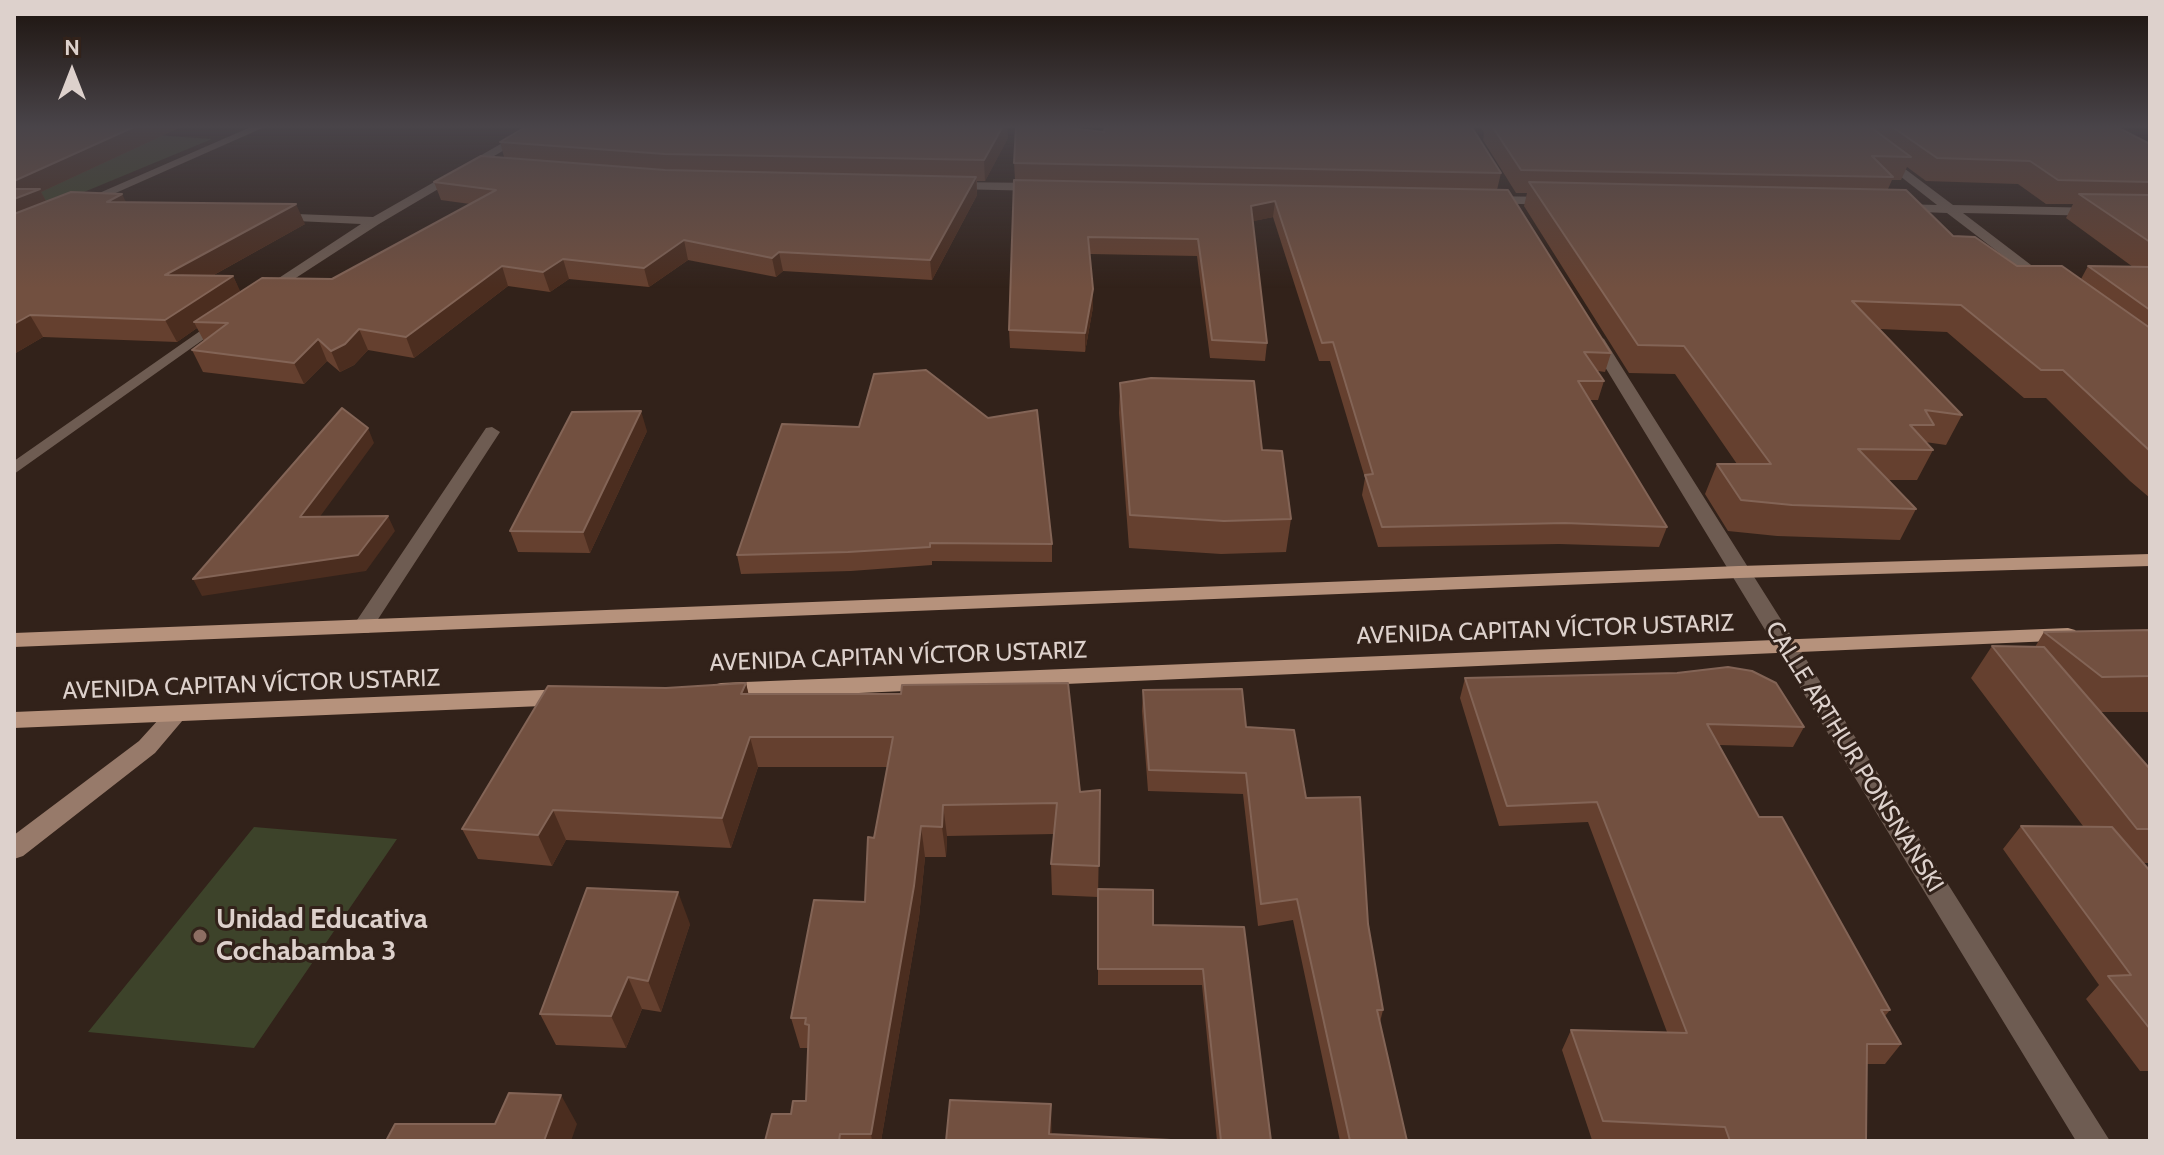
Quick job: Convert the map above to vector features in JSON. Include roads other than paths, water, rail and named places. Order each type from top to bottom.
[{"type":"main road","name":"AVENIDA CAPITAN VÍCTOR USTARIZ","points":[[14,640],[1739,572],[2150,560]]},
{"type":"main road","name":"AVENIDA CAPITAN VÍCTOR USTARIZ","points":[[706,692],[2086,634]]},
{"type":"main road","name":"AVENIDA CAPITAN VÍCTOR USTARIZ","points":[[14,720],[595,696]]},
{"type":"street","points":[[65,210],[136,180]]},
{"type":"street","points":[[14,469],[238,310],[375,221],[447,180]]},
{"type":"street","points":[[1912,180],[2062,294]]},
{"type":"street","points":[[933,185],[1058,187]]},
{"type":"street","points":[[1480,199],[1573,201]]},
{"type":"street","points":[[80,204],[111,206]]},
{"type":"street","points":[[1887,208],[2150,213]]},
{"type":"street","points":[[266,215],[375,221]]},
{"type":"street","name":"CALLE ARTHUR PONSNANSKI","points":[[1584,319],[1784,646],[2094,1141]]},
{"type":"street","points":[[362,628],[492,432]]},
{"type":"street","points":[[14,849],[147,747],[177,714]]},
{"type":"place","name":"Unidad Educativa Cochabamba 3","points":[[200,936]]}]
